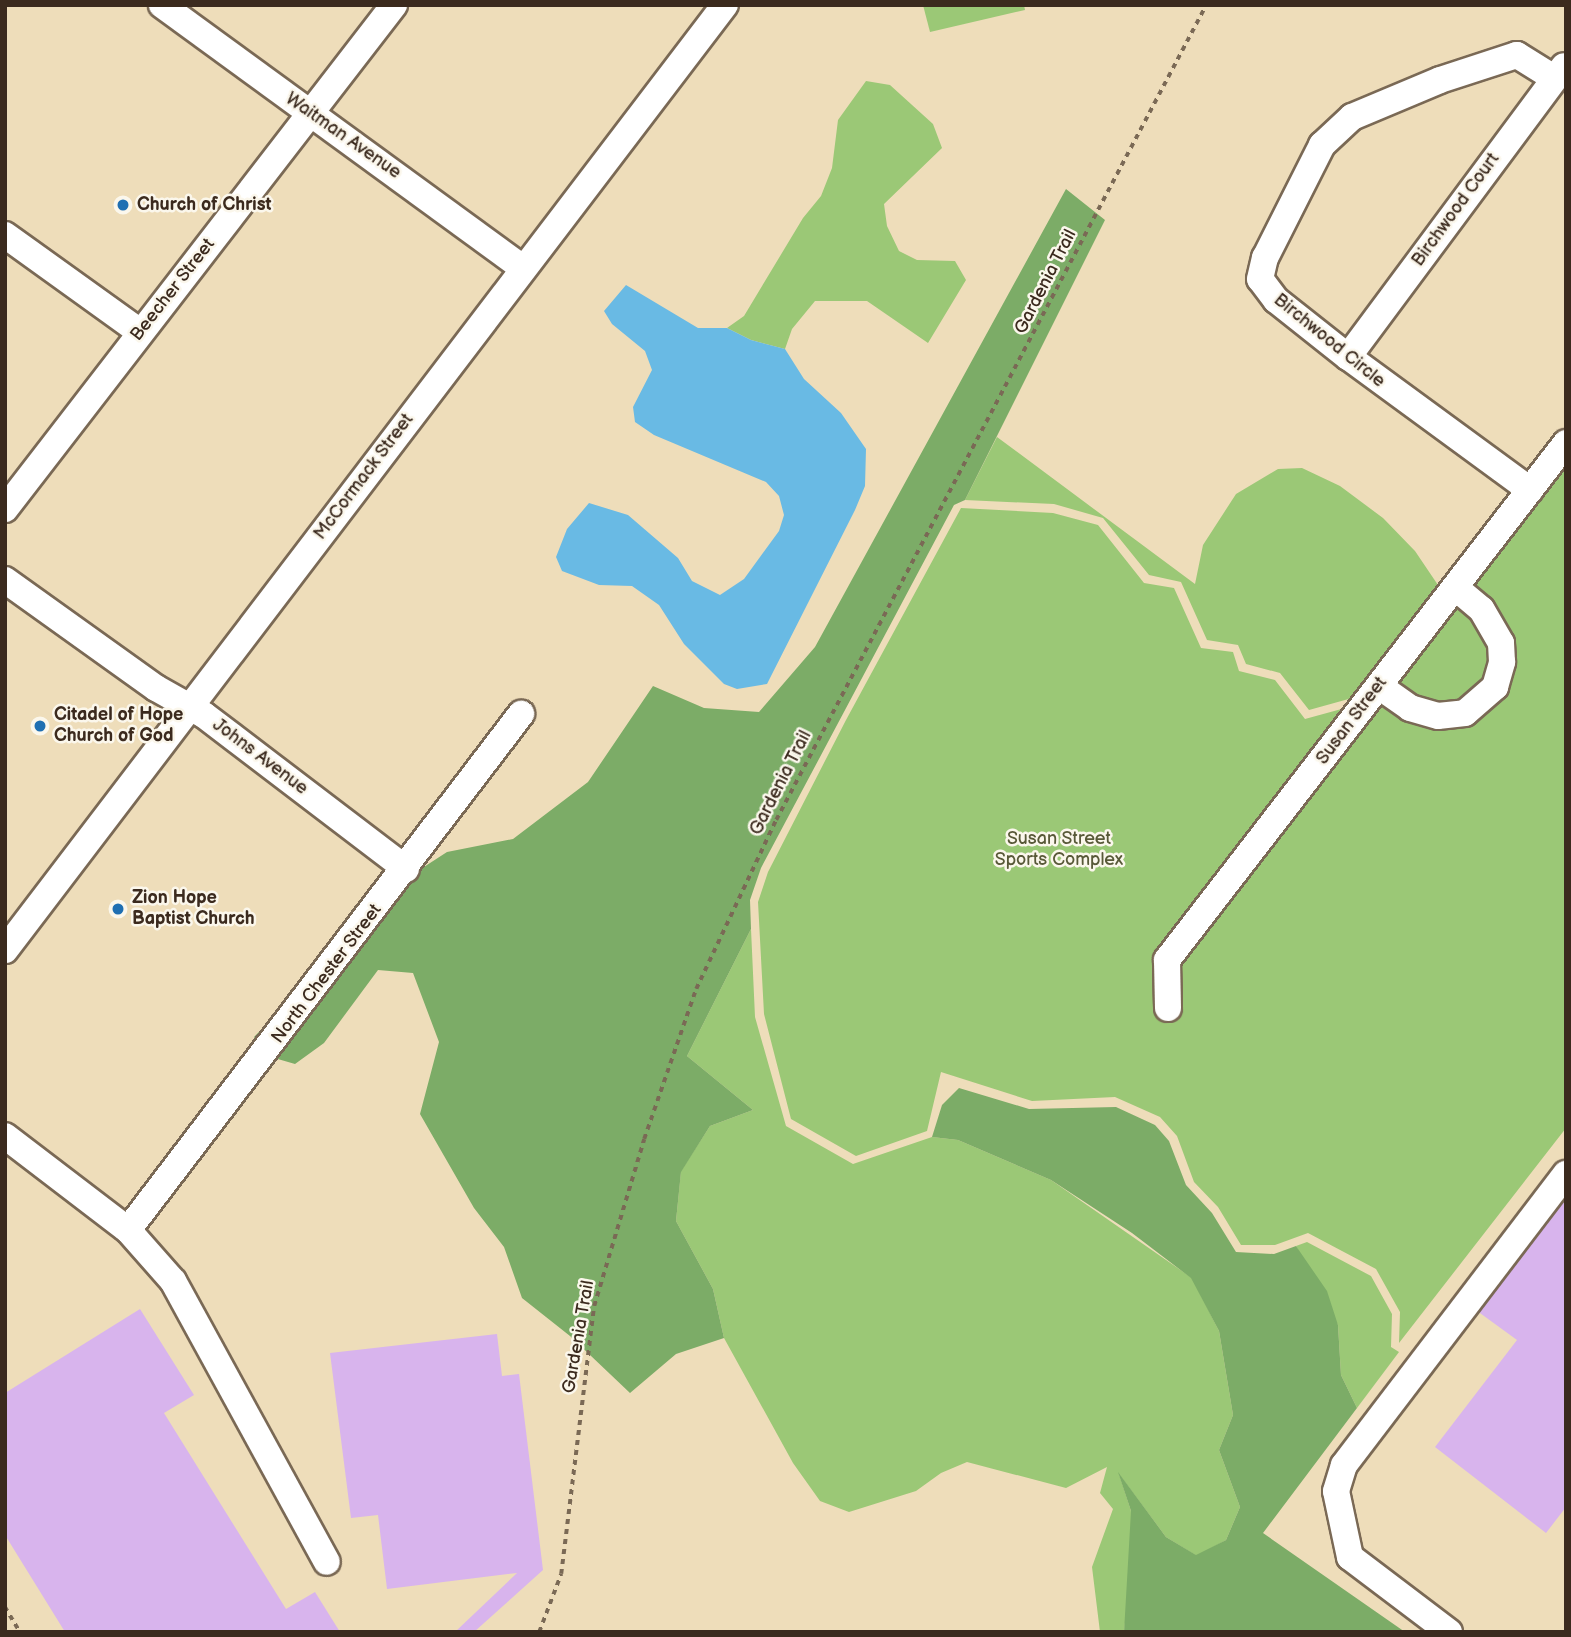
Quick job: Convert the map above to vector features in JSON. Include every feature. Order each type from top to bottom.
[{"type":"street","name":"Waitman Avenue","points":[[162,5],[310,114],[317,114],[523,268]]},
{"type":"street","name":"Beecher Street","points":[[5,509],[394,5]]},
{"type":"street","name":"McCormack Street","points":[[5,950],[725,5]]},
{"type":"street","name":"Birchwood Circle","points":[[1530,490],[1348,357],[1276,300],[1260,279],[1265,258],[1322,145],[1352,117],[1440,80],[1517,55],[1560,71]]},
{"type":"street","name":"Birchwood Court","points":[[1348,357],[1560,71]]},
{"type":"street","points":[[5,235],[140,332]]},
{"type":"street","name":"Susan Street","points":[[1168,1008],[1167,960],[1566,443]]},
{"type":"street","name":"Johns Avenue","points":[[5,580],[189,707],[406,869]]},
{"type":"street","points":[[1379,686],[1410,708],[1438,716],[1465,713],[1495,687],[1502,662],[1501,643],[1481,609],[1455,587]]},
{"type":"street","name":"North Chester Street","points":[[128,1230],[406,869],[521,714]]},
{"type":"street","points":[[5,1136],[128,1230],[173,1281],[327,1562]]},
{"type":"street","points":[[1449,1632],[1350,1557],[1336,1491],[1345,1465],[1566,1174]]},
{"type":"path","name":"Gardenia Trail","points":[[538,1632],[561,1574],[594,1306],[644,1139],[696,989],[776,820],[1206,5]]},
{"type":"path","points":[[5,1608],[20,1632]]},
{"type":"green space","points":[[923,5],[1024,5],[1025,10],[930,32]]},
{"type":"green space","points":[[866,81],[890,85],[933,124],[942,148],[884,204],[887,226],[899,251],[917,260],[955,261],[966,280],[928,343],[867,301],[815,301],[792,329],[785,349],[751,340],[727,328],[744,316],[803,218],[821,196],[832,168],[838,120]]},
{"type":"green space","points":[[1066,189],[1105,220],[965,500],[954,505],[761,868],[750,900],[751,929],[687,1056],[753,1110],[710,1126],[681,1172],[676,1221],[713,1289],[724,1338],[676,1354],[630,1393],[570,1336],[522,1298],[504,1247],[474,1208],[420,1114],[439,1042],[413,973],[378,970],[324,1043],[295,1064],[264,1055],[254,1037],[410,876],[447,852],[513,839],[588,782],[653,686],[704,708],[759,712],[815,647]]},
{"type":"green space","points":[[997,437],[1195,584],[1203,545],[1236,494],[1278,469],[1302,468],[1340,486],[1383,518],[1415,551],[1440,588],[1363,695],[1309,710],[1280,673],[1246,664],[1238,645],[1207,640],[1181,582],[1149,575],[1103,518],[1054,504],[965,500]]},
{"type":"green space","name":"Susan Street Sports Complex","points":[[1566,443],[1566,1128],[1399,1343],[1400,1312],[1376,1269],[1308,1233],[1275,1245],[1241,1245],[1218,1207],[1194,1182],[1177,1136],[1160,1117],[1115,1097],[1032,1101],[941,1072],[927,1131],[856,1156],[791,1119],[764,1014],[758,902],[768,872],[846,720],[961,508],[1053,513],[1098,525],[1144,583],[1174,588],[1201,648],[1233,652],[1239,671],[1275,680],[1305,719],[1367,702]]},
{"type":"green space","points":[[751,929],[755,1017],[786,1126],[853,1164],[932,1137],[958,1140],[1051,1180],[1192,1278],[1219,1331],[1233,1415],[1219,1450],[1240,1507],[1226,1540],[1197,1556],[1166,1537],[1119,1474],[1131,1511],[1133,1547],[1124,1632],[1100,1632],[1092,1567],[1113,1509],[1100,1493],[1107,1467],[1066,1488],[967,1462],[941,1473],[916,1491],[849,1512],[820,1501],[793,1463],[724,1338],[713,1289],[676,1221],[681,1171],[710,1126],[753,1110],[687,1056]]},
{"type":"green space","points":[[959,1088],[1029,1109],[1116,1107],[1155,1125],[1169,1141],[1186,1185],[1212,1213],[1236,1252],[1274,1254],[1296,1246],[1327,1291],[1338,1325],[1341,1375],[1357,1408],[1263,1533],[1405,1632],[1124,1632],[1131,1511],[1118,1472],[1166,1537],[1196,1555],[1226,1540],[1240,1507],[1219,1450],[1233,1415],[1219,1331],[1191,1278],[1132,1233],[1051,1180],[958,1140],[932,1137],[942,1105]]},
{"type":"green space","points":[[1307,1242],[1371,1276],[1392,1314],[1391,1347],[1399,1352],[1357,1408],[1341,1375],[1338,1325],[1296,1246]]},
{"type":"water","points":[[626,285],[698,328],[727,328],[751,340],[785,349],[804,379],[841,413],[866,449],[865,486],[855,510],[767,684],[737,689],[724,684],[684,644],[659,605],[632,586],[599,585],[562,571],[556,557],[567,529],[589,503],[628,515],[678,558],[692,581],[720,595],[744,579],[779,531],[784,515],[779,496],[766,482],[654,435],[635,422],[633,407],[652,370],[645,351],[612,324],[604,311]]},
{"type":"building","points":[[1566,1187],[1566,1507],[1546,1533],[1435,1447],[1517,1340],[1473,1308]]},
{"type":"building","points":[[140,1309],[194,1395],[164,1413],[286,1609],[315,1592],[340,1632],[65,1632],[5,1535],[5,1393]]},
{"type":"building","points":[[497,1334],[502,1376],[519,1374],[543,1570],[474,1632],[455,1632],[517,1573],[387,1589],[378,1515],[351,1518],[330,1353]]},
{"type":"place","name":"Church of Christ","points":[[123,205]]},
{"type":"place","name":"Citadel of Hope Church of God","points":[[40,726]]},
{"type":"place","name":"Zion Hope Baptist Church","points":[[118,909]]}]
